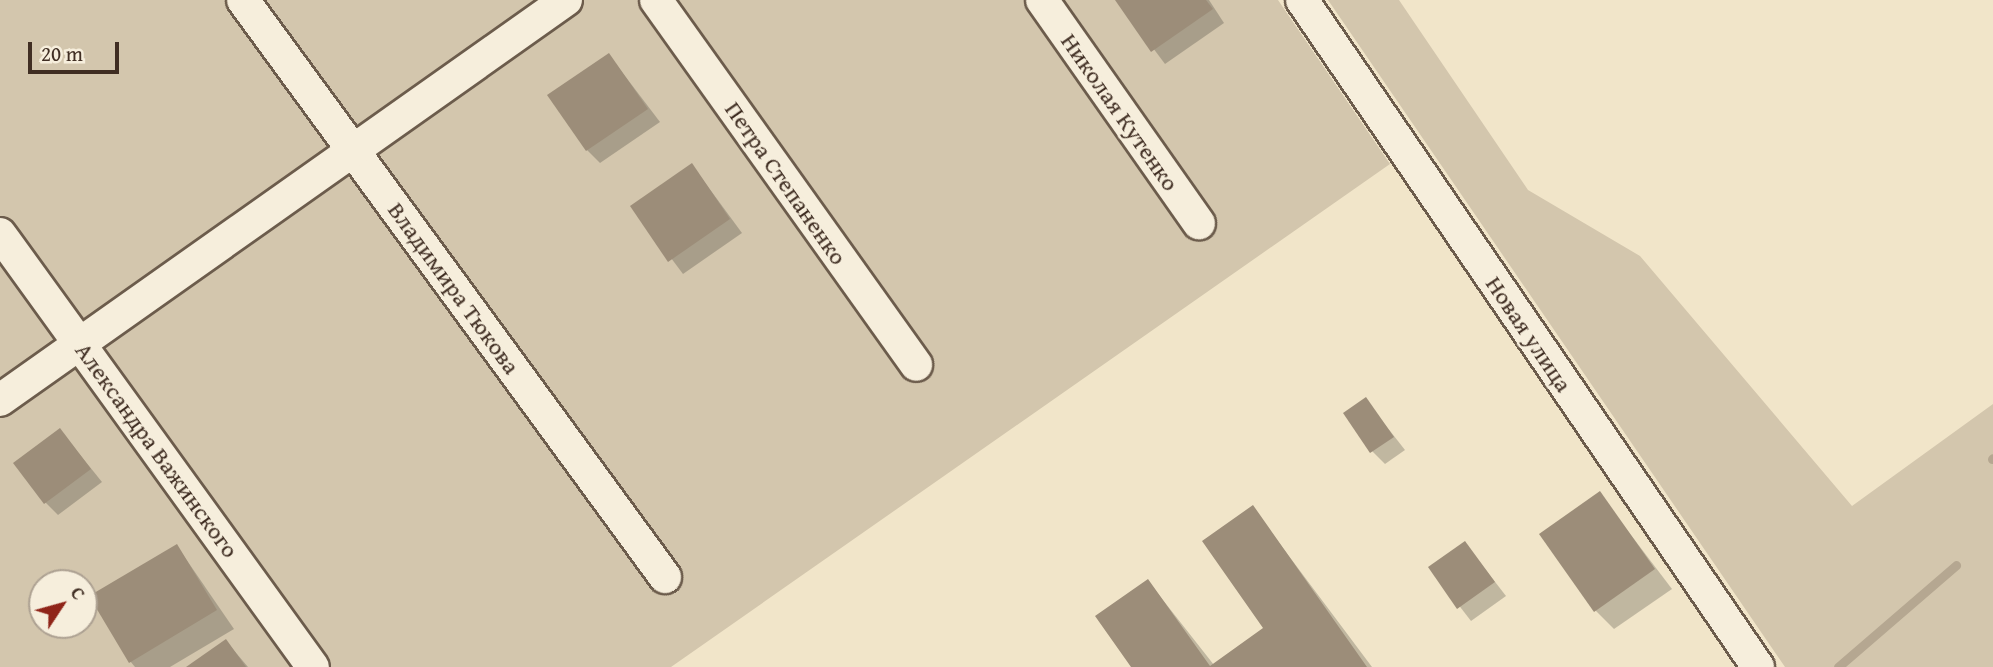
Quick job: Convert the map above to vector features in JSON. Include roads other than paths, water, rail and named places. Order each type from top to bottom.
[{"type":"street","name":"Владимира Тюкова","points":[[243,0],[665,577]]},
{"type":"street","points":[[0,400],[78,342],[566,0]]},
{"type":"street","name":"Петра Степаненко","points":[[656,0],[916,365]]},
{"type":"street","name":"Николая Кутенко","points":[[1042,0],[1199,223]]},
{"type":"street","name":"Новая улица","points":[[1302,0],[1758,667]]},
{"type":"street","name":"Александра Важинского","points":[[0,234],[313,667]]},
{"type":"waterway","points":[[1838,667],[1956,565]]}]
